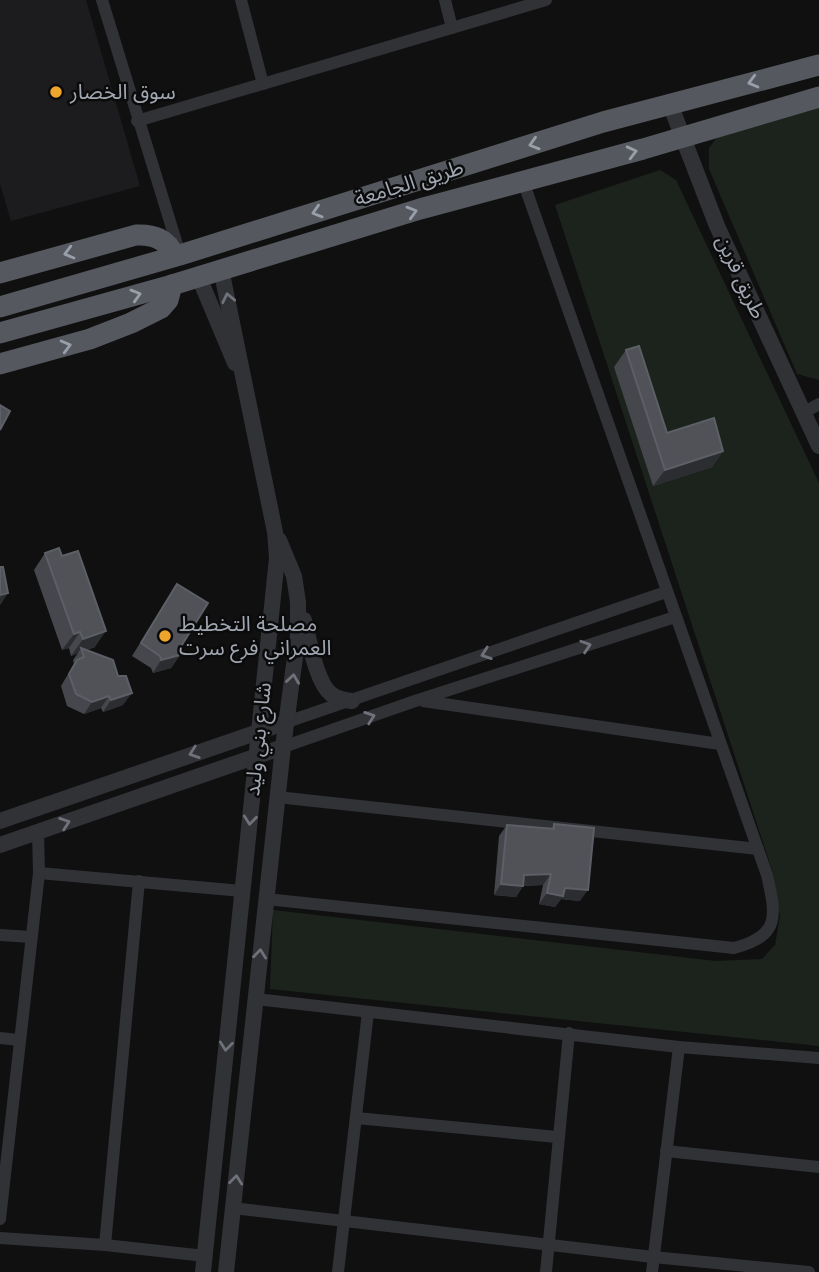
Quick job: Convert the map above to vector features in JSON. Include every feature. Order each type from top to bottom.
[{"type":"highway","name":"طريق الجامعة","points":[[0,307],[177,255],[603,122],[819,65]]},
{"type":"highway","name":"طريق الجامعة","points":[[0,333],[819,97]]},
{"type":"highway","points":[[0,273],[136,235],[159,238],[177,255]]},
{"type":"highway","points":[[0,364],[90,339],[131,323],[161,308],[185,280]]},
{"type":"street","points":[[102,0],[177,255]]},
{"type":"street","points":[[241,0],[263,84]]},
{"type":"street","points":[[445,0],[452,28]]},
{"type":"street","points":[[138,121],[539,1]]},
{"type":"street","name":"طريق قرين","points":[[670,104],[718,226],[819,446]]},
{"type":"street","points":[[266,899],[734,948],[759,939],[772,922],[775,911],[767,875],[523,181]]},
{"type":"street","points":[[221,269],[275,532]]},
{"type":"street","points":[[185,280],[242,376]]},
{"type":"street","points":[[803,413],[819,404]]},
{"type":"street","name":"شارع بني وليد","points":[[226,1272],[277,797],[298,635],[298,602],[290,565],[275,532]]},
{"type":"street","name":"شارع بني وليد","points":[[204,1264],[275,584],[275,532]]},
{"type":"street","points":[[0,821],[666,592]]},
{"type":"street","points":[[298,602],[321,683],[329,693],[339,699],[352,701]]},
{"type":"street","points":[[0,845],[418,700],[675,617]]},
{"type":"street","points":[[418,700],[720,744]]},
{"type":"street","points":[[277,797],[758,849]]},
{"type":"street","points":[[0,1219],[4,1138],[39,873],[38,832]]},
{"type":"street","points":[[39,873],[242,891]]},
{"type":"street","points":[[105,1245],[139,881]]},
{"type":"street","points":[[0,935],[31,937]]},
{"type":"street","points":[[256,999],[679,1046],[819,1058]]},
{"type":"street","points":[[338,1272],[368,1012]]},
{"type":"street","points":[[546,1272],[569,1033]]},
{"type":"street","points":[[0,1038],[18,1040]]},
{"type":"street","points":[[652,1272],[679,1046]]},
{"type":"street","points":[[356,1118],[557,1137]]},
{"type":"street","points":[[666,1151],[819,1167]]},
{"type":"street","points":[[233,1208],[653,1257],[809,1272]]},
{"type":"street","points":[[0,1238],[105,1245],[204,1264]]},
{"type":"shaded area","name":"سوق الخصار","points":[[0,0],[86,0],[140,186],[11,221],[0,184]]},
{"type":"shaded area","points":[[819,103],[819,380],[797,374],[709,169],[709,148],[721,132]]},
{"type":"shaded area","points":[[660,170],[676,180],[819,483],[819,1046],[270,989],[273,910],[716,961],[762,959],[775,945],[780,916],[773,873],[555,205]]},
{"type":"building","points":[[639,346],[667,433],[714,418],[723,451],[665,470],[626,350]]},
{"type":"building","points":[[0,405],[10,411],[0,430]]},
{"type":"building","points":[[59,548],[62,556],[78,551],[106,631],[83,639],[80,632],[74,634],[45,553]]},
{"type":"building","points":[[0,567],[3,567],[8,593],[0,595]]},
{"type":"building","name":"مصلحة التخطيط العمراني فرع سرت","points":[[177,584],[208,603],[180,648],[180,655],[161,660],[160,656],[141,643]]},
{"type":"building","points":[[81,648],[113,660],[118,676],[126,676],[132,693],[111,700],[109,696],[92,702],[76,694],[69,674],[77,660],[84,657]]},
{"type":"building","points":[[554,824],[594,828],[588,890],[565,888],[563,896],[547,893],[551,874],[524,875],[523,886],[501,884],[507,825],[554,829]]},
{"type":"place","name":"سوق الخصار","points":[[56,92]]},
{"type":"place","name":"مصلحة التخطيط العمراني فرع سرت","points":[[165,636]]}]
